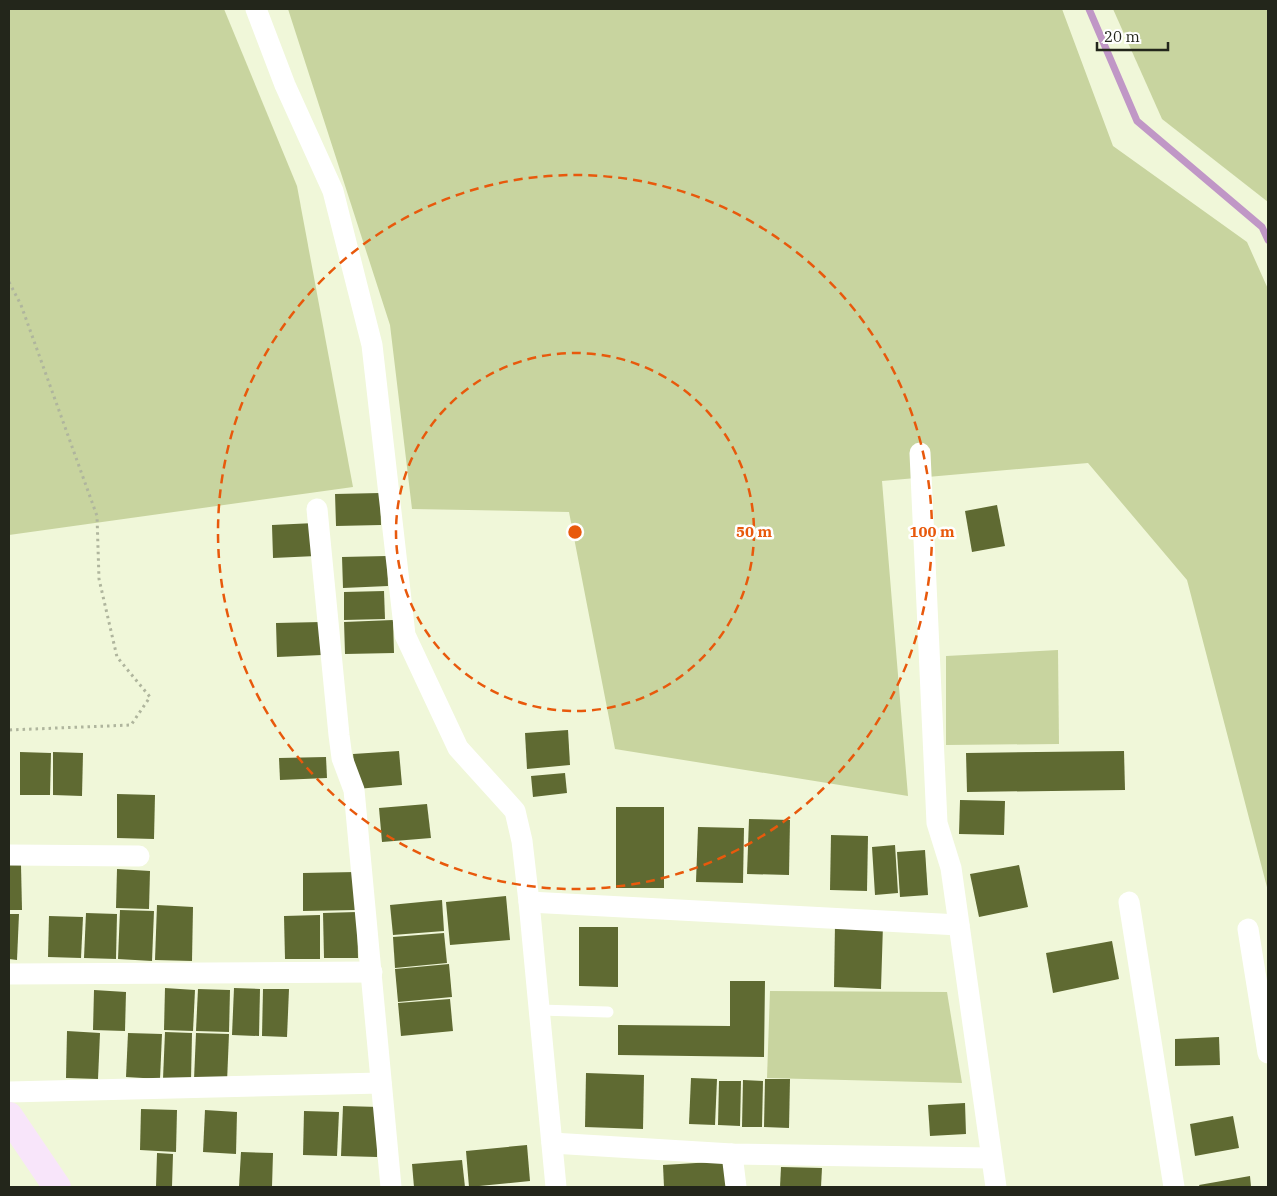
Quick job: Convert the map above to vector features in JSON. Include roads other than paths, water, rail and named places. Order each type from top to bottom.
[{"type":"main road","points":[[9,1116],[57,1187]]},
{"type":"street","points":[[256,9],[284,85],[332,192],[372,345],[405,635],[458,748],[515,811],[522,841],[529,902],[556,1187]]},
{"type":"street","points":[[920,453],[936,823],[951,868],[996,1187]]},
{"type":"street","points":[[317,509],[338,736],[342,758],[354,790],[391,1187]]},
{"type":"street","points":[[9,855],[139,856]]},
{"type":"street","points":[[529,902],[959,925]]},
{"type":"street","points":[[1129,902],[1174,1187]]},
{"type":"street","points":[[1248,929],[1268,1052]]},
{"type":"street","points":[[9,974],[372,972]]},
{"type":"street","points":[[9,1092],[381,1083]]},
{"type":"street","points":[[552,1143],[732,1154],[991,1158]]},
{"type":"street","points":[[732,1154],[736,1187]]},
{"type":"lane","points":[[539,1010],[608,1012]]},
{"type":"waterway","points":[[1089,9],[1137,121],[1262,227],[1268,240]]}]
